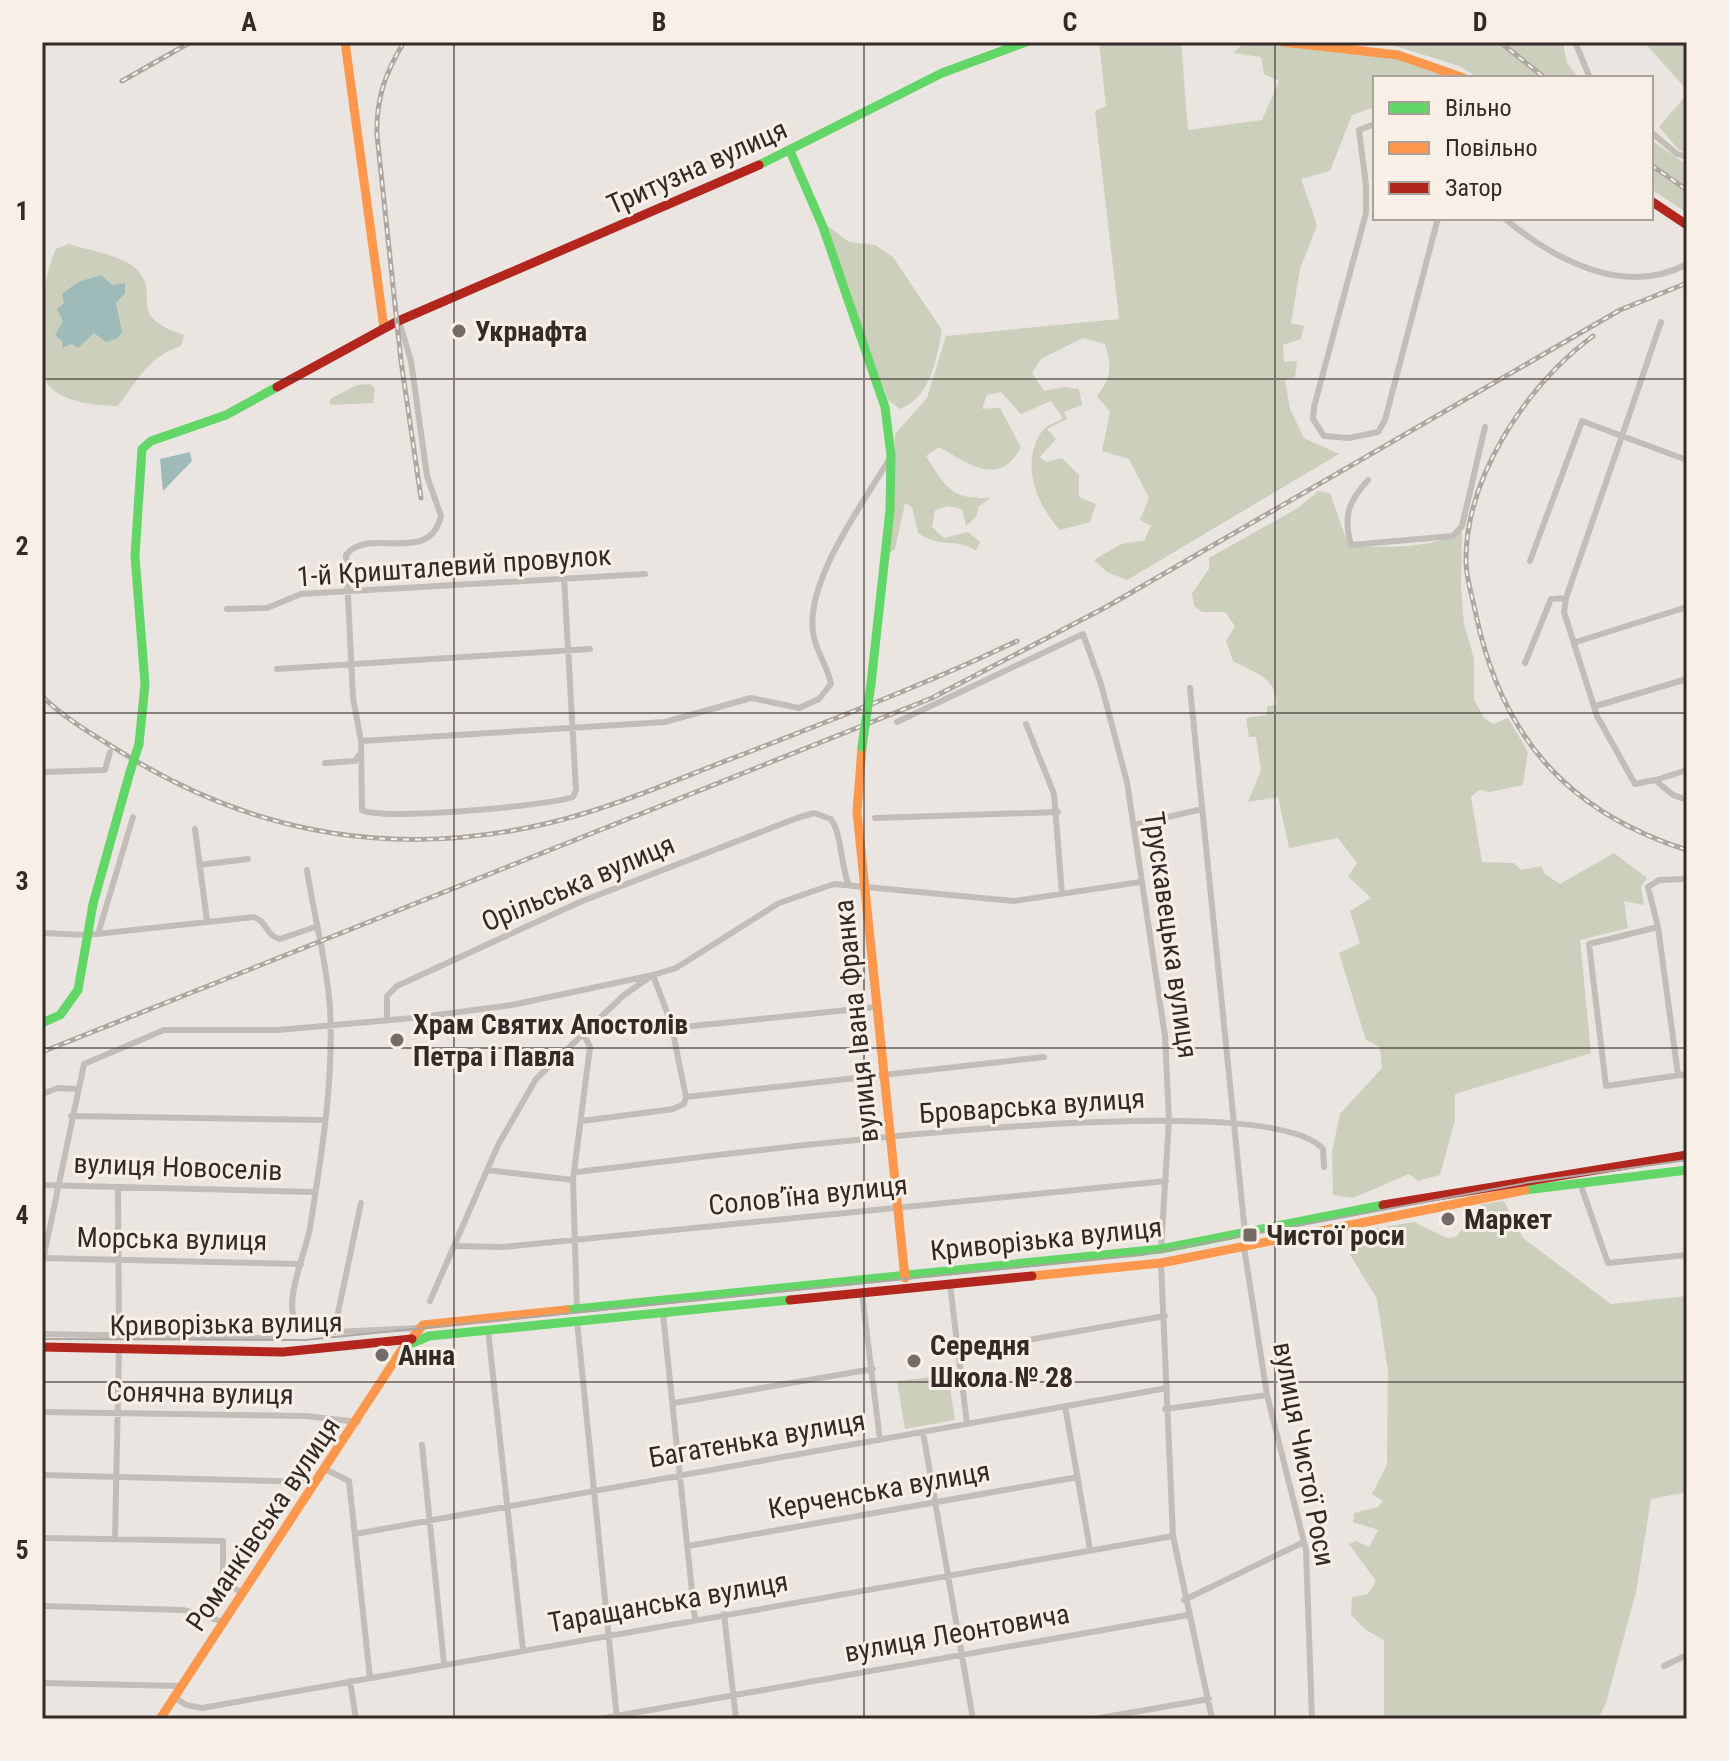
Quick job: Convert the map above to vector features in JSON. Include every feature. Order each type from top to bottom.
[{"type":"main road","points":[[345,42],[384,328]]},
{"type":"main road","name":"Тритузна вулиця","points":[[92,934],[146,713],[147,678],[135,583],[138,468],[142,449],[151,441],[226,415],[399,321],[790,151],[942,73],[1026,42]]},
{"type":"main road","points":[[1283,42],[1395,53],[1426,60],[1460,76]]},
{"type":"main road","name":"вулиця Івана Франка","points":[[790,151],[823,227],[874,371],[885,407],[891,455],[886,556],[856,789],[907,1289]]},
{"type":"main road","points":[[1653,202],[1687,225]]},
{"type":"main road","points":[[44,1023],[60,1015],[78,990],[92,934]]},
{"type":"main road","name":"Криворізька вулиця","points":[[42,1347],[283,1352],[416,1335],[577,1309],[1161,1249],[1547,1174],[1687,1155]]},
{"type":"main road","name":"Криворізька вулиця","points":[[401,1351],[416,1335],[663,1314],[1161,1263],[1525,1190],[1687,1170]]},
{"type":"main road","name":"Романківська вулиця","points":[[160,1719],[358,1422],[401,1351]]},
{"type":"street","points":[[1575,42],[1589,76]]},
{"type":"street","points":[[1373,125],[1359,130],[1366,213],[1313,419],[1324,436],[1333,439],[1378,432],[1385,420],[1437,220]]},
{"type":"street","points":[[1653,134],[1677,154],[1687,157]]},
{"type":"street","points":[[1507,220],[1556,255],[1601,273],[1647,277],[1671,272],[1687,264]]},
{"type":"street","points":[[399,321],[411,361],[427,476],[441,516],[432,536],[420,542],[351,549],[345,562],[356,724],[361,741],[362,810],[376,815],[494,807],[573,797],[576,790],[564,577]]},
{"type":"street","points":[[1661,322],[1566,598],[1564,612],[1597,716],[1635,784],[1687,770]]},
{"type":"street","points":[[1530,561],[1582,421],[1687,460]]},
{"type":"street","points":[[1368,480],[1349,502],[1346,527],[1351,545],[1453,536],[1462,526],[1485,427]]},
{"type":"street","points":[[361,741],[665,722],[751,698],[799,708],[829,690],[831,680],[813,634],[816,601],[831,561],[891,455]]},
{"type":"street","name":"1-й Кришталевий провулок","points":[[227,609],[267,608],[301,594],[645,574]]},
{"type":"street","points":[[1525,663],[1551,599],[1566,598]]},
{"type":"street","points":[[1576,642],[1687,607]]},
{"type":"street","name":"Трускавецька вулиця","points":[[897,722],[1083,634],[1120,753],[1134,825],[1165,1036],[1169,1120],[1161,1249]]},
{"type":"street","points":[[277,669],[351,667],[590,649]]},
{"type":"street","points":[[1596,706],[1687,679]]},
{"type":"street","points":[[1190,688],[1245,1233]]},
{"type":"street","points":[[1026,724],[1058,812],[1062,894]]},
{"type":"street","points":[[42,772],[105,770],[110,752]]},
{"type":"street","points":[[325,763],[355,761],[360,754]]},
{"type":"street","points":[[1669,791],[1672,776]]},
{"type":"street","points":[[1655,780],[1687,800]]},
{"type":"street","points":[[1134,825],[1202,809]]},
{"type":"street","points":[[875,818],[1058,812]]},
{"type":"street","name":"Орільська вулиця","points":[[387,1020],[387,996],[397,986],[580,902],[814,813],[831,819],[836,826],[840,858],[848,883]]},
{"type":"street","points":[[92,934],[133,817]]},
{"type":"street","points":[[195,829],[207,921]]},
{"type":"street","points":[[199,865],[248,859]]},
{"type":"street","points":[[297,1323],[292,1312],[293,1296],[324,1120],[330,1025],[324,950],[315,927],[307,870]]},
{"type":"street","points":[[1678,1075],[1658,927],[1648,887],[1659,880],[1687,879]]},
{"type":"street","points":[[43,1261],[84,1064],[164,1030],[278,1030],[387,1020],[512,1005],[653,975],[676,968],[779,903],[803,893],[848,883],[1014,901],[1140,882]]},
{"type":"street","points":[[42,933],[92,934],[258,918],[268,933],[280,939],[315,927]]},
{"type":"street","points":[[1658,927],[1589,944],[1606,1086],[1687,1074]]},
{"type":"street","points":[[582,1121],[673,1109],[684,1104],[686,1097],[673,1028],[653,975]]},
{"type":"street","points":[[430,1301],[487,1170],[518,1106],[536,1079],[624,995],[653,975]]},
{"type":"street","points":[[673,1028],[877,1007]]},
{"type":"street","points":[[577,1309],[574,1176],[590,1047],[584,1035]]},
{"type":"street","points":[[686,1097],[1044,1057]]},
{"type":"street","points":[[42,1094],[58,1088],[77,1089]]},
{"type":"street","points":[[71,1116],[324,1120]]},
{"type":"street","name":"Броварська вулиця","points":[[487,1170],[574,1176],[1051,1123],[1169,1120],[1234,1121],[1302,1133],[1316,1140],[1323,1149],[1324,1167]]},
{"type":"street","name":"Соловʼїна вулиця","points":[[456,1246],[474,1249],[575,1240],[1166,1181]]},
{"type":"street","points":[[1580,1183],[1608,1263],[1687,1255]]},
{"type":"street","name":"вулиця Новоселів","points":[[42,1185],[313,1192]]},
{"type":"street","points":[[118,1187],[119,1336]]},
{"type":"street","points":[[334,1332],[361,1203]]},
{"type":"street","name":"вулиця Чистої Роси","points":[[1244,1247],[1267,1395],[1304,1542],[1312,1719]]},
{"type":"street","name":"Морська вулиця","points":[[43,1261],[301,1264]]},
{"type":"street","points":[[1161,1263],[1167,1388],[1165,1409],[1173,1536],[1184,1600],[1212,1719]]},
{"type":"street","points":[[950,1285],[967,1424]]},
{"type":"street","points":[[862,1294],[880,1440]]},
{"type":"street","points":[[663,1314],[695,1620]]},
{"type":"street","points":[[959,1352],[1165,1316]]},
{"type":"street","points":[[577,1321],[617,1718]]},
{"type":"street","points":[[42,1334],[272,1338],[297,1323],[334,1332],[416,1335]]},
{"type":"street","points":[[488,1330],[523,1650]]},
{"type":"street","points":[[115,1539],[119,1348]]},
{"type":"street","points":[[674,1403],[873,1369]]},
{"type":"street","name":"Багатенька вулиця","points":[[355,1534],[1167,1388]]},
{"type":"street","points":[[1165,1409],[1267,1395]]},
{"type":"street","points":[[1065,1406],[1090,1549]]},
{"type":"street","name":"Сонячна вулиця","points":[[42,1412],[306,1416],[358,1422]]},
{"type":"street","points":[[923,1432],[973,1719]]},
{"type":"street","points":[[422,1445],[444,1664]]},
{"type":"street","points":[[325,1469],[349,1481],[370,1678]]},
{"type":"street","points":[[42,1475],[316,1482]]},
{"type":"street","name":"Керченська вулиця","points":[[688,1546],[1078,1477]]},
{"type":"street","name":"Таращанська вулиця","points":[[174,1697],[186,1705],[202,1708],[1173,1536]]},
{"type":"street","points":[[42,1538],[223,1541],[223,1580],[243,1594]]},
{"type":"street","points":[[1184,1600],[1304,1542]]},
{"type":"street","points":[[42,1606],[137,1612],[184,1610],[224,1622]]},
{"type":"street","points":[[724,1614],[736,1719]]},
{"type":"street","name":"вулиця Леонтовича","points":[[599,1719],[1188,1615]]},
{"type":"street","points":[[1664,1666],[1687,1655]]},
{"type":"street","points":[[350,1681],[356,1719]]},
{"type":"street","points":[[42,1683],[182,1686]]},
{"type":"street","points":[[1094,1719],[1209,1699]]},
{"type":"green space","points":[[1099,42],[1181,42],[1188,130],[1262,120],[1279,81],[1264,74],[1261,57],[1233,53],[1245,42],[1378,54],[1446,76],[1373,76],[1373,108],[1352,115],[1330,171],[1301,179],[1317,225],[1300,269],[1291,323],[1304,326],[1301,339],[1283,345],[1284,362],[1297,361],[1295,377],[1285,380],[1290,409],[1304,438],[1339,454],[1127,580],[1107,572],[1094,560],[1121,544],[1144,541],[1151,526],[1140,520],[1149,498],[1129,459],[1102,451],[1110,412],[1097,396],[1108,377],[1109,359],[1105,344],[1083,338],[1041,359],[1032,373],[1044,391],[1064,387],[1079,389],[1082,405],[1064,412],[1067,419],[1047,429],[1056,439],[1040,457],[1046,462],[1062,458],[1079,475],[1079,497],[1096,504],[1090,522],[1060,530],[1044,508],[1034,483],[1032,456],[1035,443],[1044,429],[1063,418],[1051,401],[1021,414],[1001,392],[987,395],[982,409],[1000,408],[1021,447],[1012,460],[993,470],[972,465],[939,447],[926,456],[951,490],[966,496],[991,498],[979,506],[976,517],[966,526],[962,509],[948,506],[935,510],[932,527],[944,538],[968,532],[980,542],[976,551],[962,545],[934,541],[918,533],[912,507],[905,503],[895,549],[889,554],[895,434],[927,398],[946,336],[1119,319],[1095,111],[1106,106]]},
{"type":"green space","points":[[1383,42],[1563,42],[1567,63],[1577,76],[1476,76],[1459,66]]},
{"type":"green space","points":[[1644,42],[1687,42],[1687,90]]},
{"type":"green space","points":[[1687,94],[1687,153],[1679,150],[1659,127]]},
{"type":"green space","points":[[1653,141],[1687,165],[1687,213],[1653,190]]},
{"type":"green space","points":[[825,224],[849,242],[875,245],[893,257],[942,330],[925,387],[919,396],[900,409],[888,400]]},
{"type":"green space","points":[[69,244],[112,256],[134,267],[146,286],[147,304],[154,319],[184,335],[181,346],[152,362],[118,406],[66,398],[52,389],[45,379],[40,343],[43,299],[56,249]]},
{"type":"green space","points":[[370,384],[375,388],[373,403],[330,405],[330,399],[357,385]]},
{"type":"green space","points":[[1318,491],[1330,493],[1349,547],[1422,544],[1462,530],[1461,589],[1464,624],[1474,659],[1474,700],[1485,719],[1494,724],[1508,718],[1528,752],[1523,785],[1490,792],[1479,790],[1471,797],[1482,862],[1514,863],[1521,870],[1541,866],[1545,874],[1560,884],[1614,853],[1647,878],[1641,887],[1644,905],[1624,901],[1628,928],[1580,940],[1591,1053],[1455,1094],[1455,1120],[1440,1175],[1418,1181],[1409,1174],[1353,1198],[1333,1195],[1332,1151],[1340,1114],[1382,1068],[1380,1047],[1366,1040],[1339,953],[1360,943],[1350,911],[1371,898],[1348,876],[1357,863],[1338,838],[1289,848],[1278,797],[1248,802],[1261,770],[1256,737],[1249,737],[1246,718],[1267,715],[1267,706],[1277,705],[1276,696],[1263,677],[1233,661],[1226,641],[1235,626],[1225,612],[1202,612],[1194,606],[1192,593],[1209,569],[1209,558],[1298,508]]},
{"type":"green space","points":[[1504,1201],[1523,1238],[1611,1304],[1687,1296],[1687,1492],[1651,1499],[1636,1592],[1606,1703],[1598,1719],[1384,1719],[1384,1640],[1366,1630],[1351,1615],[1352,1597],[1368,1594],[1376,1581],[1349,1544],[1356,1541],[1369,1547],[1378,1530],[1353,1522],[1354,1513],[1378,1507],[1383,1501],[1372,1494],[1387,1465],[1388,1371],[1377,1299],[1349,1253],[1354,1232],[1414,1222],[1447,1238],[1456,1237],[1482,1204]]},
{"type":"green space","points":[[948,1375],[955,1420],[905,1429],[897,1381]]},
{"type":"water","points":[[101,275],[112,285],[125,283],[125,293],[116,303],[122,332],[118,338],[106,342],[94,333],[78,348],[72,344],[62,348],[63,342],[55,335],[63,321],[57,309],[64,303],[62,294],[78,282]]},
{"type":"water","points":[[190,452],[192,461],[163,491],[160,459]]},
{"type":"tram line","points":[[42,1339],[305,1340],[1142,1255],[1531,1182],[1687,1160]]},
{"type":"railway","points":[[122,81],[191,42]]},
{"type":"railway","points":[[404,42],[383,87],[377,135],[401,361],[421,498]]},
{"type":"railway","points":[[1500,42],[1542,76]]},
{"type":"railway","points":[[1653,166],[1687,190]]},
{"type":"railway","points":[[42,1052],[932,698],[1108,606],[1620,310],[1687,283]]},
{"type":"railway","points":[[1593,336],[1545,380],[1504,436],[1488,466],[1468,530],[1467,575],[1488,659],[1503,698],[1546,764],[1574,791],[1607,814],[1645,834],[1687,850]]},
{"type":"railway","points":[[42,696],[71,720],[126,755],[176,783],[227,805],[278,822],[330,833],[384,839],[438,839],[493,834],[600,809],[884,699],[1017,641]]},
{"type":"traffic: fast","points":[[759,165],[942,73],[1026,42]]},
{"type":"traffic: fast","points":[[790,151],[823,227],[885,407],[891,455],[890,510],[871,684]]},
{"type":"traffic: fast","points":[[139,744],[145,684],[135,556],[142,449],[151,441],[226,415],[277,387]]},
{"type":"traffic: fast","points":[[862,747],[871,684]]},
{"type":"traffic: fast","points":[[130,772],[139,744]]},
{"type":"traffic: fast","points":[[42,1023],[60,1015],[78,990],[93,904],[130,772]]},
{"type":"traffic: fast","points":[[1525,1190],[1687,1170]]},
{"type":"traffic: fast","points":[[566,1310],[1161,1249],[1383,1205]]},
{"type":"traffic: fast","points":[[410,1344],[429,1336],[790,1300]]},
{"type":"traffic: slow","points":[[345,42],[384,328]]},
{"type":"traffic: slow","points":[[1283,42],[1398,55],[1458,76]]},
{"type":"traffic: slow","points":[[862,747],[857,812],[905,1278]]},
{"type":"traffic: slow","points":[[1032,1276],[1161,1263],[1525,1190]]},
{"type":"traffic: slow","points":[[160,1719],[401,1351],[423,1325],[566,1310]]},
{"type":"traffic: jam","points":[[277,387],[396,322],[759,165]]},
{"type":"traffic: jam","points":[[1653,202],[1687,225]]},
{"type":"traffic: jam","points":[[1383,1205],[1687,1155]]},
{"type":"traffic: jam","points":[[790,1300],[1032,1276]]},
{"type":"traffic: jam","points":[[42,1347],[283,1352],[412,1339]]},
{"type":"place","name":"Укрнафта","points":[[459,331]]},
{"type":"place","name":"Храм Святих Апостолів Петра і Павла","points":[[397,1040]]},
{"type":"place","name":"Маркет","points":[[1448,1219]]},
{"type":"place","name":"Чистої роси","points":[[1250,1235]]},
{"type":"place","name":"Анна","points":[[382,1355]]},
{"type":"place","name":"Середня Школа № 28","points":[[914,1361]]}]
